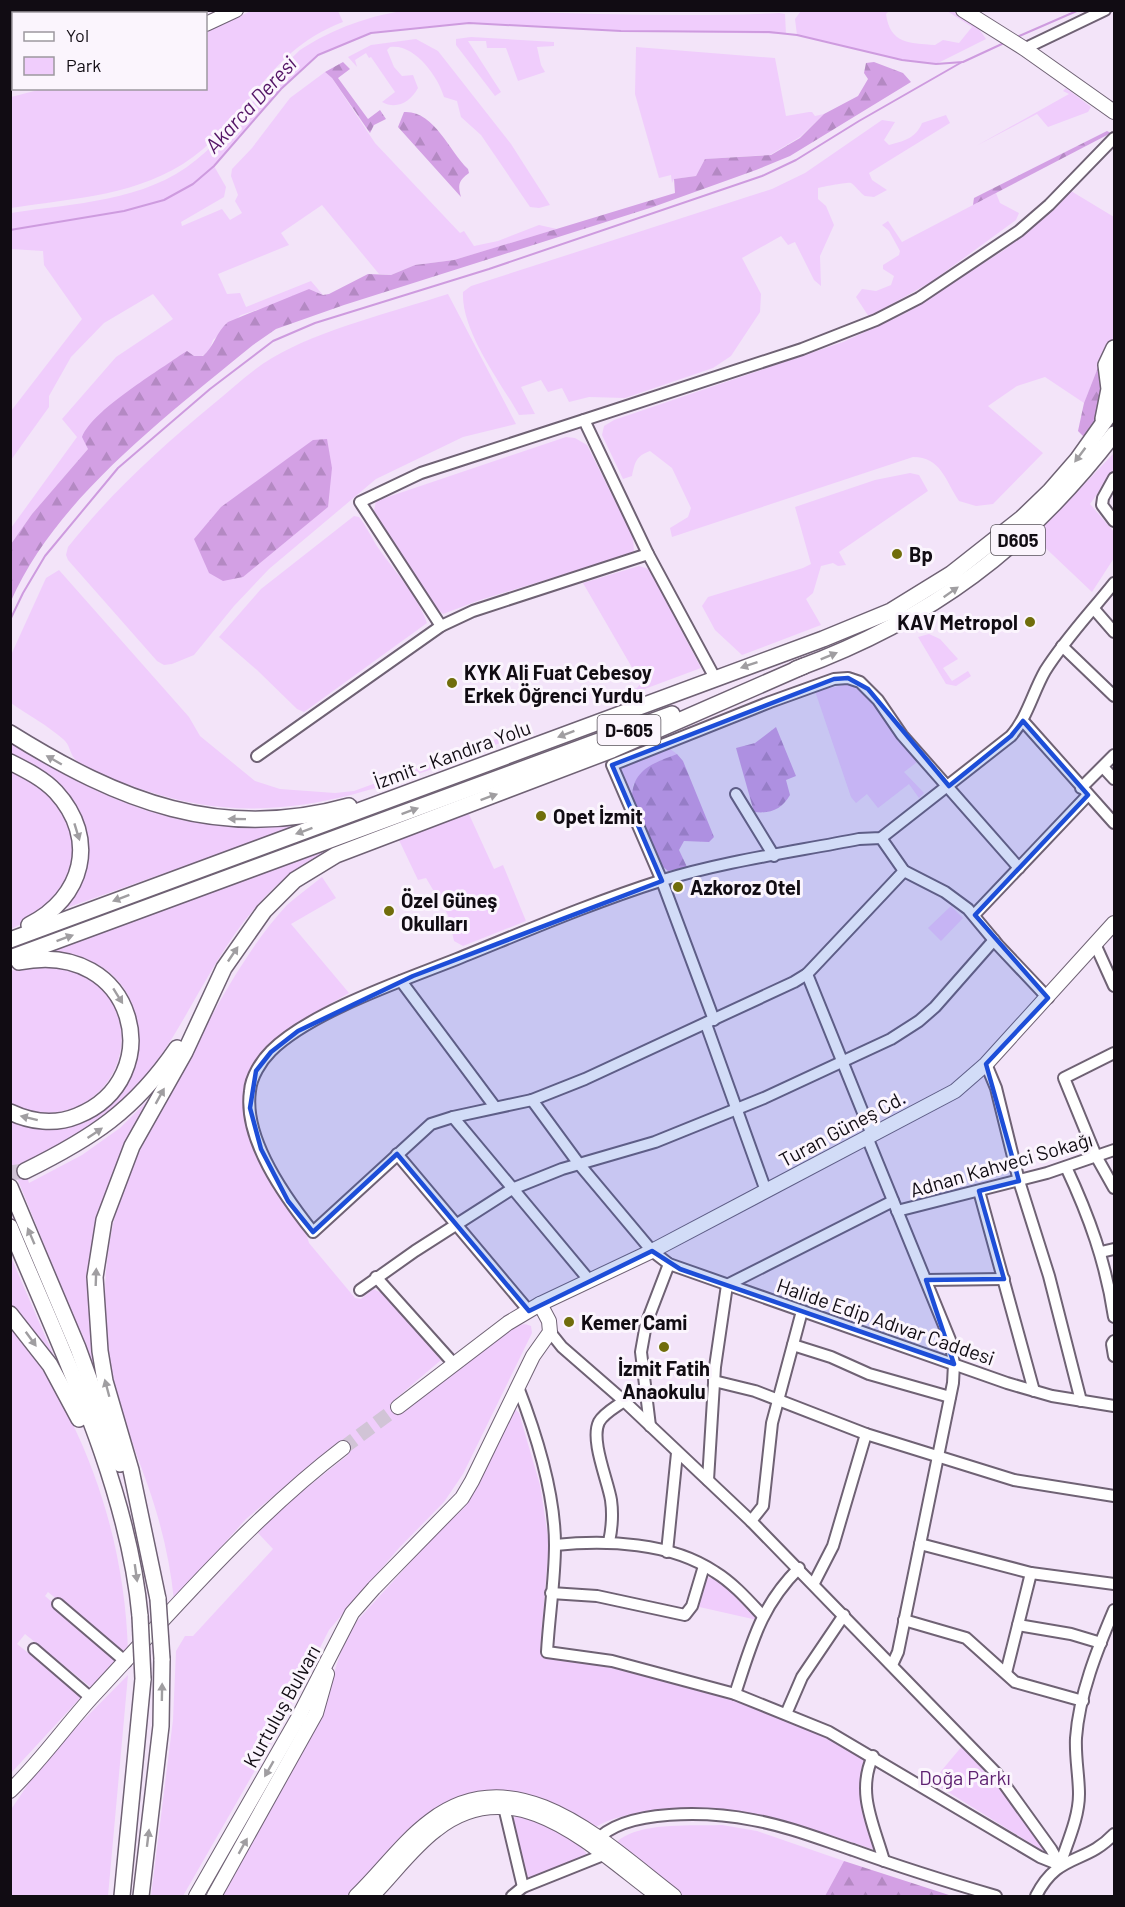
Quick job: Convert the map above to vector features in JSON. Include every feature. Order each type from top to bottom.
[{"type":"highway","points":[[1113,354],[1109,376],[1114,386]]},
{"type":"highway","points":[[1107,431],[1109,390],[1106,364],[1113,354]]},
{"type":"highway","name":"İzmit - Kandıra Yolu","points":[[10,958],[804,666],[901,622],[949,594],[1009,548],[1079,477],[1107,431],[1114,408]]},
{"type":"highway","name":"İzmit - Kandıra Yolu","points":[[10,940],[823,639],[891,611],[937,583],[1022,518],[1107,431]]},
{"type":"highway","points":[[1079,477],[1114,450]]},
{"type":"highway","points":[[122,1896],[143,1679],[141,1616],[131,1470],[105,1381],[100,1351],[95,1277],[98,1248],[104,1220],[132,1146],[184,1052],[224,968],[264,911],[295,880],[336,855],[601,754],[804,666]]},
{"type":"highway","points":[[10,733],[65,766],[120,794],[184,813],[222,819],[305,816],[357,803],[429,779],[458,774]]},
{"type":"highway","points":[[10,762],[56,791],[72,816],[81,844],[77,874],[66,897],[57,908],[41,919],[10,934]]},
{"type":"highway","points":[[10,964],[54,958],[80,964],[96,973],[118,996],[130,1022],[131,1036],[124,1071],[115,1088],[103,1101],[86,1113],[66,1120],[42,1122],[22,1118],[10,1112]]},
{"type":"highway","points":[[25,1171],[77,1145],[128,1107],[165,1064],[205,1005]]},
{"type":"highway","points":[[10,1188],[78,1348],[158,1599],[162,1659],[161,1726],[141,1896]]},
{"type":"highway","points":[[10,1227],[135,1528]]},
{"type":"highway","points":[[10,1314],[50,1365],[135,1528]]},
{"type":"main road","points":[[207,24],[236,10]]},
{"type":"main road","points":[[963,10],[1028,48],[1114,107]]},
{"type":"main road","points":[[978,10],[991,25]]},
{"type":"main road","points":[[1028,48],[1114,112]]},
{"type":"main road","name":"Turan Güneş Cd.","points":[[398,1407],[534,1307],[652,1251],[955,1091],[986,1064],[1114,923]]},
{"type":"main road","points":[[335,1646],[344,1626],[361,1602],[462,1498],[533,1356],[550,1332],[549,1321],[534,1307]]},
{"type":"main road","points":[[10,1791],[22,1780],[91,1698],[258,1519],[302,1479],[343,1448]]},
{"type":"main road","name":"Kurtuluş Bulvarı","points":[[196,1896],[298,1718],[335,1646]]},
{"type":"main road","name":"Kurtuluş Bulvarı","points":[[214,1896],[316,1713],[335,1646]]},
{"type":"main road","points":[[362,1896],[422,1827],[442,1814],[469,1802],[502,1797],[538,1803],[563,1815],[597,1847],[658,1896]]},
{"type":"main road","points":[[362,1896],[443,1824],[474,1811],[504,1807],[523,1809],[547,1817],[674,1896]]},
{"type":"street","points":[[1028,48],[1105,10]]},
{"type":"street","points":[[441,626],[360,502],[421,473],[812,345],[899,309],[1032,220],[1114,138]]},
{"type":"street","points":[[584,420],[648,554],[715,678]]},
{"type":"street","points":[[1114,478],[1103,498],[1102,505],[1114,521]]},
{"type":"street","points":[[257,756],[441,626],[473,611],[648,554]]},
{"type":"street","points":[[904,871],[807,974],[710,1022],[585,1079],[532,1100],[431,1124],[313,1232],[288,1201],[261,1149],[253,1125],[249,1090],[256,1071],[271,1052],[292,1035],[333,1011],[401,981],[562,917],[662,881],[859,839],[881,838],[1011,736],[1023,721],[1045,672],[1062,646],[1114,583]]},
{"type":"street","points":[[1094,609],[1114,632]]},
{"type":"street","points":[[1062,646],[1114,696]]},
{"type":"street","points":[[766,1191],[735,1109],[710,1022],[662,881],[612,765],[834,679],[848,678],[868,689],[902,735],[1019,868]]},
{"type":"street","points":[[1023,721],[1114,823]]},
{"type":"street","points":[[974,915],[1019,868],[1114,755]]},
{"type":"street","points":[[1103,767],[1114,779]]},
{"type":"street","points":[[736,794],[774,856]]},
{"type":"street","points":[[881,838],[904,871],[945,892],[974,915],[1048,998]]},
{"type":"street","points":[[360,1290],[376,1277],[513,1189],[579,1164],[646,1145],[735,1109],[891,1039],[919,1021],[994,940]]},
{"type":"street","points":[[1095,944],[1114,986]]},
{"type":"street","points":[[807,974],[843,1060],[895,1206],[950,1340],[954,1364],[950,1397],[920,1544],[892,1665]]},
{"type":"street","points":[[401,981],[495,1107]]},
{"type":"street","points":[[1114,1053],[1064,1078],[1096,1156],[1114,1188]]},
{"type":"street","points":[[986,1064],[996,1088],[1019,1181],[1049,1276],[1081,1401]]},
{"type":"street","name":"Halide Edip Adıvar Caddesi","points":[[532,1100],[579,1164],[652,1251],[669,1264],[1034,1391],[1114,1406]]},
{"type":"street","points":[[453,1117],[589,1280]]},
{"type":"street","name":"Adnan Kahveci Sokağı","points":[[727,1285],[895,1206],[979,1191],[1019,1181],[1114,1150]]},
{"type":"street","points":[[397,1154],[455,1226],[534,1307]]},
{"type":"street","points":[[1066,1167],[1092,1225],[1101,1252],[1114,1317]]},
{"type":"street","points":[[979,1191],[1034,1391]]},
{"type":"street","points":[[1101,1252],[1114,1249]]},
{"type":"street","points":[[650,1426],[641,1352],[646,1324],[669,1264]]},
{"type":"street","points":[[376,1277],[454,1364]]},
{"type":"street","points":[[926,1280],[1004,1279]]},
{"type":"street","points":[[708,1480],[714,1381],[727,1285]]},
{"type":"street","points":[[751,1521],[763,1506],[768,1446],[802,1311]]},
{"type":"street","points":[[550,1332],[562,1347],[624,1401],[799,1568],[997,1774],[1052,1849],[1060,1865]]},
{"type":"street","points":[[1114,1341],[1112,1344],[1114,1356]]},
{"type":"street","points":[[793,1345],[831,1357],[869,1374],[950,1397]]},
{"type":"street","points":[[714,1381],[778,1399],[866,1434],[1027,1483],[1114,1496]]},
{"type":"street","points":[[518,1387],[552,1505],[555,1545],[547,1652],[612,1661],[735,1694],[786,1714],[840,1737],[1040,1857],[1060,1865]]},
{"type":"street","points":[[609,1542],[612,1516],[597,1430],[600,1422],[608,1413],[624,1401]]},
{"type":"street","points":[[814,1583],[833,1546],[866,1434]]},
{"type":"street","points":[[667,1552],[677,1453]]},
{"type":"street","points":[[555,1545],[609,1542],[667,1552],[704,1566],[728,1580],[762,1615]]},
{"type":"street","points":[[920,1544],[1031,1574],[1114,1584]]},
{"type":"street","points":[[551,1593],[597,1596],[685,1615],[692,1606],[704,1566]]},
{"type":"street","points":[[735,1694],[762,1615],[799,1568]]},
{"type":"street","points":[[1006,1673],[1031,1574]]},
{"type":"street","points":[[58,1604],[126,1662]]},
{"type":"street","points":[[1060,1865],[1076,1816],[1079,1796],[1076,1740],[1083,1701],[1114,1610]]},
{"type":"street","points":[[786,1714],[802,1677],[844,1615]]},
{"type":"street","points":[[904,1620],[966,1638],[1015,1682],[1083,1701]]},
{"type":"street","points":[[1018,1625],[1071,1634],[1101,1643]]},
{"type":"street","points":[[34,1649],[91,1698]]},
{"type":"street","points":[[873,1756],[865,1778],[865,1792],[884,1861]]},
{"type":"street","points":[[10,1799],[22,1780]]},
{"type":"street","points":[[504,1807],[523,1887]]},
{"type":"street","points":[[512,1896],[523,1887],[597,1847],[615,1827],[631,1821],[676,1816],[727,1816],[782,1827],[996,1896]]},
{"type":"street","points":[[1036,1896],[1043,1881],[1060,1865],[1109,1848],[1114,1834]]},
{"type":"highlighted area","points":[[848,678],[868,689],[949,786],[1011,736],[1023,721],[1088,795],[975,915],[1048,998],[986,1064],[1019,1181],[979,1191],[1004,1279],[926,1280],[954,1364],[680,1269],[652,1251],[529,1311],[397,1154],[313,1232],[288,1201],[261,1149],[250,1108],[256,1071],[271,1052],[298,1031],[413,976],[662,881],[612,765],[834,679]]},
{"type":"green space","points":[[253,10],[338,11],[343,22],[317,34],[296,49],[278,66],[213,140],[173,170],[129,188],[82,198],[11,208],[11,97],[38,90],[207,90],[207,32]]},
{"type":"green space","points":[[411,10],[641,15],[779,13],[785,14],[786,34],[621,31],[469,23],[371,33],[318,55],[281,89],[214,166],[226,187],[224,197],[181,222],[182,226],[222,209],[230,220],[242,213],[235,201],[238,195],[231,176],[232,169],[252,148],[290,98],[325,72],[332,78],[375,143],[460,233],[464,231],[474,246],[498,241],[539,225],[557,229],[454,260],[415,265],[391,275],[379,274],[322,205],[281,233],[289,245],[218,274],[227,294],[240,293],[246,307],[311,281],[323,295],[309,289],[285,301],[241,315],[213,340],[209,351],[202,356],[179,356],[106,410],[88,449],[32,514],[11,544],[11,528],[77,437],[62,419],[116,357],[173,319],[153,294],[104,323],[71,357],[49,396],[49,407],[11,460],[11,411],[82,319],[44,265],[43,251],[11,249],[11,213],[84,203],[132,193],[176,174],[196,160],[224,134],[300,50],[325,35],[353,24],[382,15]]},
{"type":"green space","points":[[11,11],[211,11],[12,12],[11,77]]},
{"type":"green space","points":[[801,11],[889,11],[886,14],[888,24],[896,36],[902,40],[935,45],[943,40],[959,43],[972,27],[947,11],[965,16],[986,39],[936,64],[902,60],[797,35],[795,19]]},
{"type":"green space","points":[[471,37],[554,42],[554,46],[537,47],[545,72],[518,81],[506,48],[487,48],[486,41],[468,41],[501,92],[495,96],[456,45],[456,39]]},
{"type":"green space","points":[[416,39],[438,51],[511,144],[550,205],[539,208],[530,207],[481,135],[461,117],[457,101],[444,97],[431,71],[408,50],[390,47],[387,50],[394,67],[402,76],[413,75],[418,88],[407,101],[398,105],[382,102],[395,92],[371,57],[369,58],[366,53],[355,60],[357,67],[348,57],[371,45]]},
{"type":"green space","points":[[636,47],[775,58],[786,116],[809,112],[815,116],[824,114],[800,137],[770,155],[705,159],[696,176],[674,179],[672,183],[671,175],[659,178],[635,94]]},
{"type":"green space","points":[[343,62],[350,69],[338,78],[368,119],[380,110],[386,119],[374,125],[370,133],[332,78],[325,72]]},
{"type":"green space","points":[[874,62],[903,73],[911,82],[790,156],[653,207],[344,305],[276,329],[253,345],[151,430],[85,493],[56,527],[31,563],[11,601],[11,544],[32,514],[88,449],[82,437],[88,427],[98,415],[125,393],[187,351],[194,356],[203,356],[228,322],[309,289],[323,295],[329,294],[368,274],[391,275],[415,265],[454,260],[675,193],[674,179],[696,176],[705,159],[771,155],[800,138],[824,114],[858,96],[868,79],[864,73],[866,63]]},
{"type":"green space","points":[[1066,88],[1091,107],[1088,112],[1048,127],[1037,114],[976,146],[1069,94],[1063,91]]},
{"type":"green space","points":[[404,112],[415,113],[432,124],[468,169],[469,173],[460,184],[461,197],[398,127]]},
{"type":"green space","points":[[946,115],[950,123],[869,173],[872,180],[887,190],[874,197],[865,196],[851,183],[818,188],[818,199],[826,206],[834,225],[820,256],[821,286],[814,280],[795,242],[788,245],[781,236],[742,258],[761,294],[760,312],[731,356],[713,368],[625,398],[589,397],[569,402],[562,388],[548,392],[541,380],[521,387],[535,414],[519,415],[483,355],[468,323],[463,292],[471,286],[772,189],[805,173],[882,120],[895,122],[884,140],[889,145],[913,135],[922,123]]},
{"type":"green space","points":[[1107,131],[1111,133],[973,205],[974,198]]},
{"type":"green space","points":[[1071,191],[1114,217],[1114,343],[1106,347],[1084,403],[1045,377],[1017,386],[988,406],[1043,453],[993,504],[976,506],[959,501],[936,465],[922,458],[913,457],[672,537],[670,528],[688,517],[691,508],[672,468],[650,451],[637,460],[632,476],[623,479],[602,435],[604,426],[614,420],[843,342],[906,313],[1004,250],[1056,208]]},
{"type":"green space","points":[[996,193],[1000,203],[1019,213],[1016,220],[931,282],[869,317],[856,297],[862,289],[876,291],[891,285],[894,276],[883,269],[883,265],[899,255],[900,251],[889,231],[882,225],[888,221],[902,242]]},
{"type":"green space","points":[[448,294],[516,424],[463,437],[376,479],[269,569],[234,606],[194,655],[172,664],[164,665],[157,661],[68,560],[66,555],[68,547],[118,490],[154,456],[264,363],[312,338]]},
{"type":"green space","points":[[1114,343],[1105,409],[1088,441],[1078,431],[1084,403],[1106,347]]},
{"type":"green space","points":[[566,437],[575,438],[587,445],[633,537],[634,553],[480,600],[443,614],[437,609],[374,511],[376,501]]},
{"type":"green space","points":[[327,439],[332,468],[328,507],[243,577],[223,581],[209,573],[194,539],[221,507],[313,440]]},
{"type":"green space","points":[[1114,453],[1114,471],[1090,504],[1114,532],[1114,558],[1092,592],[1034,537]]},
{"type":"green space","points":[[910,473],[919,475],[928,491],[839,552],[846,565],[838,566],[833,563],[821,566],[813,593],[806,599],[821,625],[742,655],[715,630],[702,606],[708,597],[811,564],[795,507],[875,480]]},
{"type":"green space","points":[[354,516],[359,517],[362,521],[412,594],[427,623],[304,712],[297,709],[219,637],[261,589]]},
{"type":"green space","points":[[639,566],[649,569],[701,668],[607,703],[607,699],[637,688],[641,683],[583,583]]},
{"type":"green space","points":[[59,570],[189,717],[200,736],[255,781],[280,789],[335,793],[354,791],[499,738],[500,743],[369,790],[326,801],[282,807],[238,808],[192,803],[110,778],[77,761],[63,739],[11,703],[11,655],[46,578]]},
{"type":"green space","points":[[929,634],[940,639],[958,659],[943,668],[952,681],[968,671],[971,676],[956,686],[946,684],[918,637]]},
{"type":"green space","points":[[849,684],[864,691],[870,697],[896,736],[921,759],[904,772],[924,793],[919,798],[909,784],[878,808],[867,794],[856,803],[851,797],[815,691]]},
{"type":"green space","points":[[776,727],[796,776],[786,780],[790,795],[780,807],[766,812],[754,812],[736,748],[755,743]]},
{"type":"green space","points":[[10,743],[64,774],[120,801],[178,819],[240,826],[326,816],[66,908],[79,884],[86,860],[86,838],[81,817],[71,798],[55,781],[35,766],[11,755]]},
{"type":"green space","points":[[664,749],[670,749],[677,754],[657,762],[633,785],[632,797],[621,770],[622,766]]},
{"type":"green space","points":[[677,754],[683,761],[714,837],[709,842],[684,841],[679,850],[687,867],[668,871],[662,866],[632,797],[636,780],[646,768]]},
{"type":"green space","points":[[10,769],[40,789],[63,814],[70,828],[73,844],[73,861],[59,897],[29,920],[11,929]]},
{"type":"green space","points":[[468,812],[494,869],[503,865],[526,921],[463,946],[454,941],[448,915],[426,878],[418,880],[398,838]]},
{"type":"green space","points":[[353,841],[302,866],[275,887],[253,910],[216,962],[168,1045],[150,1071],[119,1107],[80,1135],[23,1163],[29,1183],[82,1155],[120,1128],[154,1094],[122,1154],[100,1216],[96,1362],[92,1363],[11,1163],[10,1119],[51,1129],[86,1121],[113,1099],[131,1070],[137,1036],[132,1003],[112,975],[77,956],[45,953]]},
{"type":"green space","points":[[322,877],[336,898],[291,924],[349,993],[296,1024],[271,1043],[258,1060],[245,1101],[276,1189],[304,1227],[309,1243],[355,1298],[361,1299],[373,1289],[382,1293],[441,1360],[393,1401],[402,1413],[504,1333],[524,1324],[531,1326],[532,1333],[463,1474],[444,1502],[399,1548],[329,1630],[281,1725],[183,1896],[151,1896],[173,1720],[176,1651],[185,1636],[193,1636],[273,1549],[258,1533],[285,1505],[348,1455],[338,1442],[246,1519],[174,1600],[161,1528],[117,1393],[107,1341],[105,1284],[112,1227],[121,1194],[132,1167],[221,999],[270,925],[287,905]]},
{"type":"green space","points":[[951,906],[963,918],[941,941],[928,928]]},
{"type":"green space","points":[[39,964],[76,969],[96,979],[117,1014],[121,1034],[120,1054],[113,1072],[102,1088],[87,1101],[68,1110],[32,1113],[11,1105],[11,971]]},
{"type":"green space","points":[[10,1255],[56,1361],[11,1304]]},
{"type":"green space","points":[[10,1325],[36,1360],[59,1398],[96,1479],[119,1564],[128,1652],[125,1655],[48,1592],[45,1596],[119,1661],[93,1689],[25,1634],[17,1644],[82,1696],[11,1773]]},
{"type":"green space","points":[[514,1408],[519,1413],[540,1485],[549,1543],[540,1653],[543,1657],[627,1671],[710,1692],[789,1721],[865,1759],[861,1776],[862,1802],[875,1850],[766,1817],[712,1809],[637,1813],[614,1819],[592,1829],[563,1810],[536,1798],[523,1795],[492,1794],[457,1801],[438,1809],[349,1896],[219,1896],[326,1698],[343,1645],[356,1622],[436,1534],[464,1508]]},
{"type":"green space","points":[[707,1577],[720,1581],[757,1620],[695,1606]]},
{"type":"green space","points":[[128,1675],[108,1896],[11,1896],[10,1811],[45,1759]]},
{"type":"green space","name":"Doğa Parkı","points":[[963,1745],[1008,1796],[1046,1853],[932,1782]]},
{"type":"green space","points":[[515,1816],[534,1820],[556,1829],[575,1842],[588,1856],[528,1879],[524,1871],[513,1821]]},
{"type":"green space","points":[[722,1825],[757,1831],[844,1861],[825,1896],[683,1896],[614,1845],[623,1837],[648,1828]]},
{"type":"green space","points":[[844,1861],[952,1896],[825,1896]]},
{"type":"waterway","name":"Akarca Deresi","points":[[1017,37],[1079,10]]},
{"type":"waterway","name":"Akarca Deresi","points":[[10,230],[124,211],[164,200],[193,184],[214,166],[281,89],[318,55],[371,33],[469,23],[621,31],[769,32],[797,35],[902,60],[936,64],[963,62],[1004,43]]},
{"type":"waterway","points":[[10,620],[45,556],[118,468],[210,389],[273,341],[315,323],[489,269],[762,176],[796,160],[962,62]]},
{"type":"tunnel","points":[[10,1173],[25,1171]]},
{"type":"tunnel","points":[[343,1448],[398,1407]]},
{"type":"place","name":"Bp","points":[[897,554]]},
{"type":"place","name":"KAV Metropol","points":[[1030,622]]},
{"type":"place","name":"KYK Ali Fuat Cebesoy Erkek Öğrenci Yurdu","points":[[452,683]]},
{"type":"place","name":"Opet İzmit","points":[[541,816]]},
{"type":"place","name":"Azkoroz Otel","points":[[678,887]]},
{"type":"place","name":"Özel Güneş Okulları","points":[[389,911]]},
{"type":"place","name":"Kemer Cami","points":[[569,1322]]},
{"type":"place","name":"İzmit Fatih Anaokulu","points":[[664,1347]]}]
